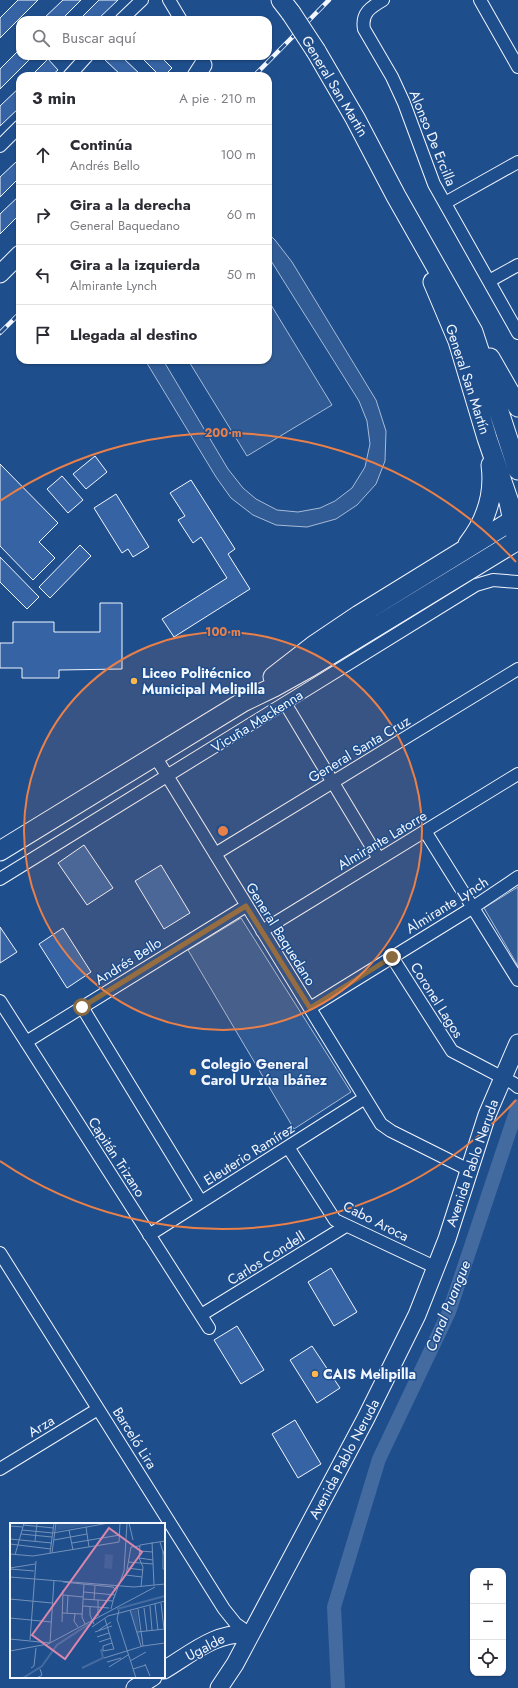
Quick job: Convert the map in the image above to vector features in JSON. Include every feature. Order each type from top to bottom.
[{"type":"main road","name":"General San Martín","points":[[286,7],[316,51],[355,118],[396,196],[473,332],[518,470]]},
{"type":"main road","name":"General San Martín","points":[[396,196],[458,341],[487,438],[515,519],[518,541]]},
{"type":"main road","points":[[0,274],[16,258]]},
{"type":"main road","points":[[473,332],[518,407]]},
{"type":"main road","points":[[460,552],[481,525],[490,502],[492,470],[487,438]]},
{"type":"main road","name":"Vicuña Mackenna","points":[[243,702],[277,673],[313,646],[359,615],[515,519]]},
{"type":"main road","name":"Vicuña Mackenna","points":[[0,851],[243,702],[310,667],[518,541]]},
{"type":"main road","name":"Avenida Pablo Neruda","points":[[219,1688],[234,1664],[390,1373],[437,1268],[487,1115],[511,1082],[518,1043]]},
{"type":"main road","name":"Ugalde","points":[[165,1669],[212,1640],[232,1634],[250,1634]]},
{"type":"main road","points":[[135,1688],[151,1678]]},
{"type":"street","points":[[126,16],[142,0]]},
{"type":"street","points":[[169,0],[179,16]]},
{"type":"street","name":"Alonso De Ercilla","points":[[383,0],[372,6],[365,14],[363,24],[364,29],[392,77],[404,103],[426,167],[518,334]]},
{"type":"street","points":[[483,1],[518,67]]},
{"type":"street","points":[[73,72],[83,60]]},
{"type":"street","points":[[0,146],[16,130]]},
{"type":"street","points":[[445,203],[518,162]]},
{"type":"street","points":[[489,281],[518,265]]},
{"type":"street","name":"Vicuña Mackenna","points":[[0,879],[476,585],[493,580],[518,582]]},
{"type":"street","name":"General Santa Cruz","points":[[215,854],[518,669]]},
{"type":"street","points":[[285,703],[379,859]]},
{"type":"street","name":"General Baquedano","points":[[155,756],[381,1124],[387,1129],[469,1170]]},
{"type":"street","name":"Almirante Latorre","points":[[262,931],[518,774]]},
{"type":"street","points":[[425,831],[518,980]]},
{"type":"street","name":"Almirante Lynch","points":[[310,1008],[472,908],[518,877]]},
{"type":"street","name":"Andrés Bello","points":[[26,1042],[246,906]]},
{"type":"street","name":"Coronel Lagos","points":[[392,957],[449,1048],[458,1056],[511,1082]]},
{"type":"street","name":"Capitán Trizano","points":[[0,1001],[209,1328]]},
{"type":"street","points":[[82,1007],[201,1202]]},
{"type":"street","name":"Eleuterio Ramírez","points":[[149,1235],[365,1098]]},
{"type":"street","name":"Cabo Aroca","points":[[288,1147],[335,1220],[437,1268]]},
{"type":"street","name":"Carlos Condell","points":[[201,1315],[346,1226]]},
{"type":"street","name":"Barceló Lira","points":[[0,1253],[224,1609],[236,1624],[250,1634]]},
{"type":"street","name":"Arza","points":[[0,1469],[98,1408]]},
{"type":"shaded area","points":[[272,237],[292,262],[376,400],[386,431],[385,461],[376,484],[357,505],[336,519],[307,527],[276,525],[253,515],[231,498],[216,477],[147,364],[165,364],[228,469],[243,488],[256,499],[277,510],[298,512],[320,508],[335,501],[352,488],[365,467],[370,444],[367,421],[359,401],[272,262]]},
{"type":"shaded area","points":[[272,307],[332,405],[247,456],[190,364],[272,364]]},
{"type":"shaded area","points":[[518,887],[518,966],[484,908]]},
{"type":"shaded area","points":[[241,918],[351,1092],[294,1129],[188,950]]},
{"type":"building","points":[[18,0],[38,0],[22,16],[16,16],[16,22],[0,38],[0,18]]},
{"type":"building","points":[[63,0],[81,0],[65,16],[46,16]]},
{"type":"building","points":[[99,0],[118,0],[101,16],[83,16]]},
{"type":"building","points":[[16,53],[16,60],[29,60],[0,89],[0,69]]},
{"type":"building","points":[[47,60],[49,60],[58,70],[56,72],[35,72]]},
{"type":"building","points":[[105,60],[125,60],[138,72],[118,72]]},
{"type":"building","points":[[144,60],[164,60],[172,68],[168,72],[156,72]]},
{"type":"building","points":[[16,91],[16,111],[0,126],[0,106]]},
{"type":"building","points":[[16,162],[16,181],[0,197],[0,177]]},
{"type":"building","points":[[16,199],[16,218],[0,234],[0,214]]},
{"type":"building","points":[[95,456],[107,472],[86,489],[73,474]]},
{"type":"building","points":[[0,464],[58,523],[39,542],[55,558],[33,580],[0,546]]},
{"type":"building","points":[[62,476],[83,500],[68,513],[47,489]]},
{"type":"building","points":[[191,480],[235,549],[228,554],[250,589],[174,637],[162,619],[227,578],[201,537],[193,543],[178,520],[185,516],[170,493]]},
{"type":"building","points":[[116,494],[149,547],[133,557],[128,549],[122,553],[94,508]]},
{"type":"building","points":[[80,545],[91,556],[50,598],[39,587]]},
{"type":"building","points":[[0,557],[39,597],[27,609],[0,582]]},
{"type":"building","points":[[100,603],[122,603],[122,669],[59,670],[59,678],[22,678],[22,668],[0,668],[0,643],[13,643],[13,622],[54,622],[54,632],[100,632]]},
{"type":"building","points":[[84,845],[113,888],[87,905],[58,863]]},
{"type":"building","points":[[161,865],[190,913],[164,929],[135,881]]},
{"type":"building","points":[[0,927],[17,952],[0,963]]},
{"type":"building","points":[[63,928],[91,972],[67,988],[39,944]]},
{"type":"building","points":[[331,1268],[357,1312],[334,1326],[308,1282]]},
{"type":"building","points":[[237,1326],[264,1370],[241,1384],[214,1340]]},
{"type":"building","name":"CAIS Melipilla","points":[[312,1346],[340,1388],[317,1403],[290,1360]]},
{"type":"building","points":[[295,1420],[321,1464],[298,1478],[272,1434]]},
{"type":"waterway","name":"Canal Puangue","points":[[338,1688],[334,1607],[379,1459],[449,1312],[518,1106]]},
{"type":"railway","points":[[272,58],[329,0]]},
{"type":"railway","points":[[258,72],[270,60]]},
{"type":"railway","points":[[0,333],[16,317]]},
{"type":"place","name":"Liceo Politécnico Municipal Melipilla","points":[[134,681]]},
{"type":"place","name":"Colegio General Carol Urzúa Ibáñez","points":[[193,1072]]},
{"type":"place","name":"CAIS Melipilla","points":[[315,1374]]},
{"type":"route","points":[[82,1007],[246,906],[310,1008],[392,957]]}]
